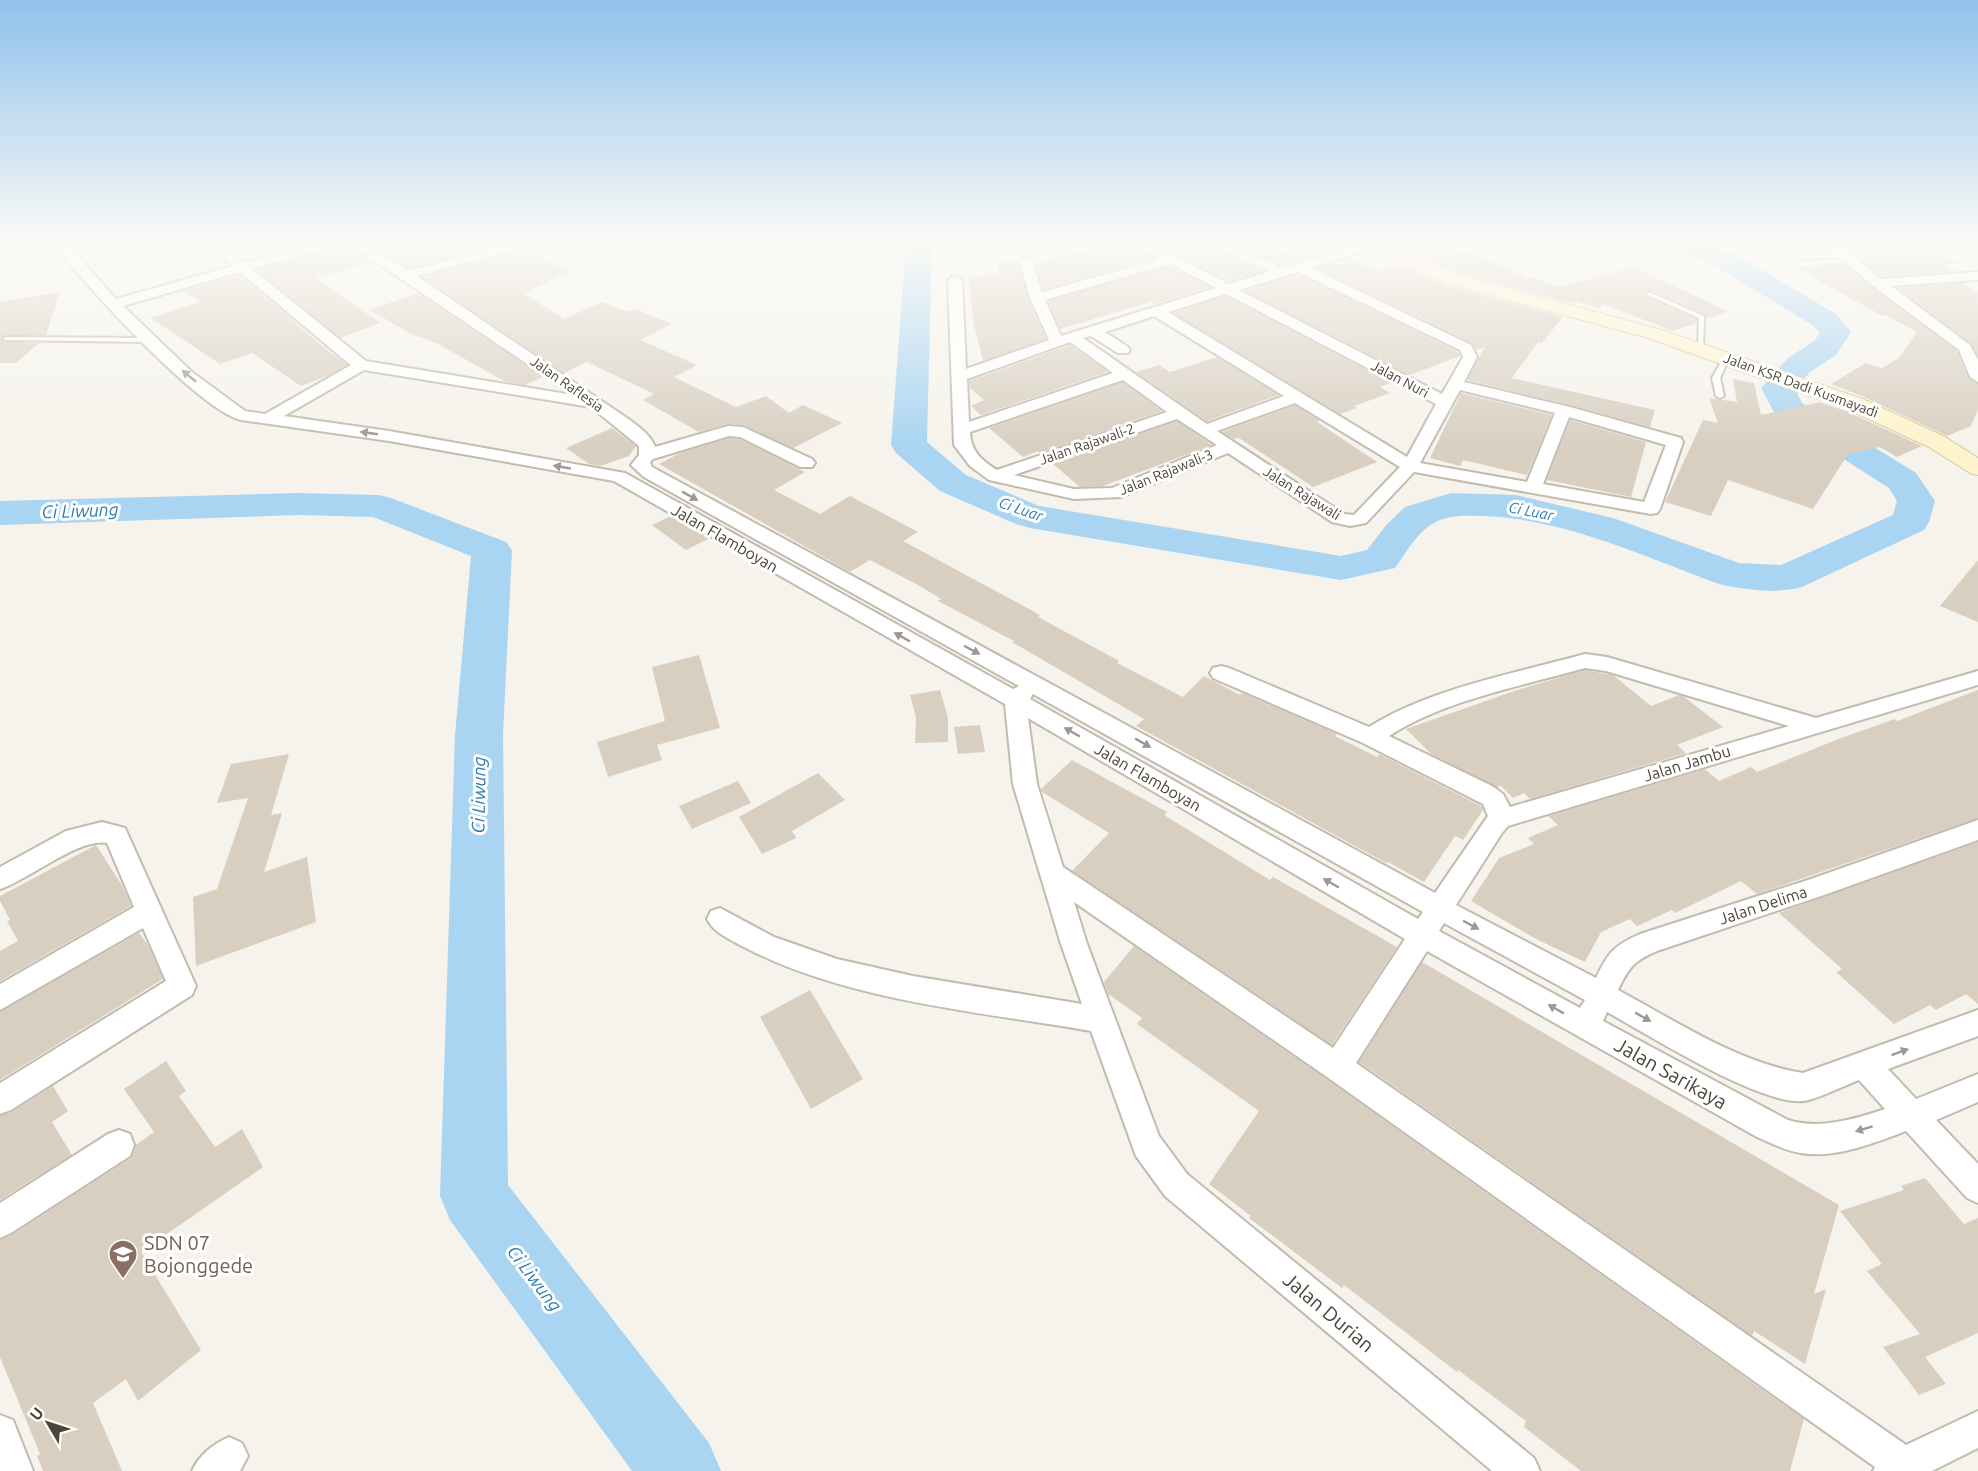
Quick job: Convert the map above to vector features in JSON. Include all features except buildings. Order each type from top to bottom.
[{"type":"main road","name":"Jalan KSR Dadi Kusmayadi","points":[[1572,312],[1645,331],[1812,388],[1896,422],[1976,464]]},
{"type":"street","name":"Jalan Flamboyan","points":[[121,312],[149,340],[234,412],[267,419],[389,436],[619,477],[772,565],[1024,691],[1382,912]]},
{"type":"street","points":[[296,312],[362,365],[595,403]]},
{"type":"street","name":"Jalan Raflesia","points":[[461,312],[595,403],[637,435],[647,445],[645,459]]},
{"type":"street","points":[[957,312],[962,445],[971,460],[995,476]]},
{"type":"street","points":[[1043,312],[1056,342]]},
{"type":"street","points":[[960,376],[1056,342],[1154,312]]},
{"type":"street","points":[[1157,312],[1410,466],[1651,508],[1675,442],[1564,410],[1455,384]]},
{"type":"street","name":"Jalan Nuri","points":[[1270,312],[1444,402]]},
{"type":"street","name":"Jalan Rajawali","points":[[1072,337],[1205,430],[1338,518],[1350,521],[1360,519],[1410,466],[1470,357],[1466,348],[1391,312]]},
{"type":"street","points":[[1916,312],[1965,348],[1978,377]]},
{"type":"street","points":[[1094,331],[1124,350]]},
{"type":"street","points":[[267,419],[362,365]]},
{"type":"street","points":[[960,430],[1127,374]]},
{"type":"street","points":[[1205,430],[1296,397]]},
{"type":"street","points":[[1533,488],[1564,410]]},
{"type":"street","name":"Jalan Rajawali-2","points":[[995,476],[1179,412]]},
{"type":"street","points":[[619,477],[645,459],[728,431],[743,432],[806,463]]},
{"type":"street","name":"Jalan Rajawali-3","points":[[995,476],[1074,494],[1115,493],[1230,446]]},
{"type":"street","points":[[645,459],[644,469],[650,473],[791,552],[1024,691]]},
{"type":"street","points":[[772,565],[791,552]]},
{"type":"street","points":[[1371,737],[1402,717],[1434,704],[1585,661],[1607,664],[1814,724]]},
{"type":"street","points":[[1221,673],[1371,737],[1495,798],[1500,807],[1500,819],[1493,826],[1337,1066]]},
{"type":"street","name":"Jalan Jambu","points":[[1500,819],[1814,724],[1978,678]]},
{"type":"street","name":"Jalan Durian","points":[[1024,691],[1025,784],[1074,944],[1148,1145],[1176,1185],[1521,1471]]},
{"type":"street","name":"Jalan Sarikaya","points":[[1024,691],[1402,886],[1745,1072],[1778,1083],[1803,1087],[1978,1023]]},
{"type":"street","name":"Jalan Delima","points":[[1586,1026],[1618,962],[1629,951],[1649,942],[1815,888],[1978,830]]},
{"type":"street","points":[[0,879],[75,838],[102,832],[116,835],[123,846],[182,986],[0,1100]]},
{"type":"street","points":[[1052,873],[1337,1066],[1898,1468],[1978,1429]]},
{"type":"street","points":[[0,998],[149,911]]},
{"type":"street","name":"Jalan Sarikaya","points":[[1382,912],[1768,1127],[1804,1139],[1830,1139],[1910,1115],[1978,1088]]},
{"type":"street","points":[[720,919],[766,945],[808,962],[853,976],[948,995],[1102,1020]]},
{"type":"street","points":[[1864,1065],[1978,1187]]},
{"type":"street","points":[[0,1222],[119,1145]]},
{"type":"street","points":[[0,1433],[15,1471]]},
{"type":"lane","points":[[1690,312],[1702,317],[1701,349]]},
{"type":"lane","points":[[6,339],[149,340]]},
{"type":"lane","points":[[1720,396],[1716,378],[1726,357]]},
{"type":"waterway","name":"Ci Luar","points":[[916,312],[909,445],[953,483],[1030,516],[1341,568],[1381,559],[1401,532],[1419,515],[1451,504],[1516,506],[1599,526],[1734,575],[1787,578],[1910,522],[1916,501],[1903,481],[1788,409],[1778,388],[1799,365],[1825,348],[1836,332],[1825,320],[1811,312]]},
{"type":"waterway","name":"Ci Liwung","points":[[0,513],[298,504],[378,506],[492,550],[479,735],[474,1196],[681,1471]]},
{"type":"place","name":"SDN 07 Bojonggede","points":[[123,1280]]}]
